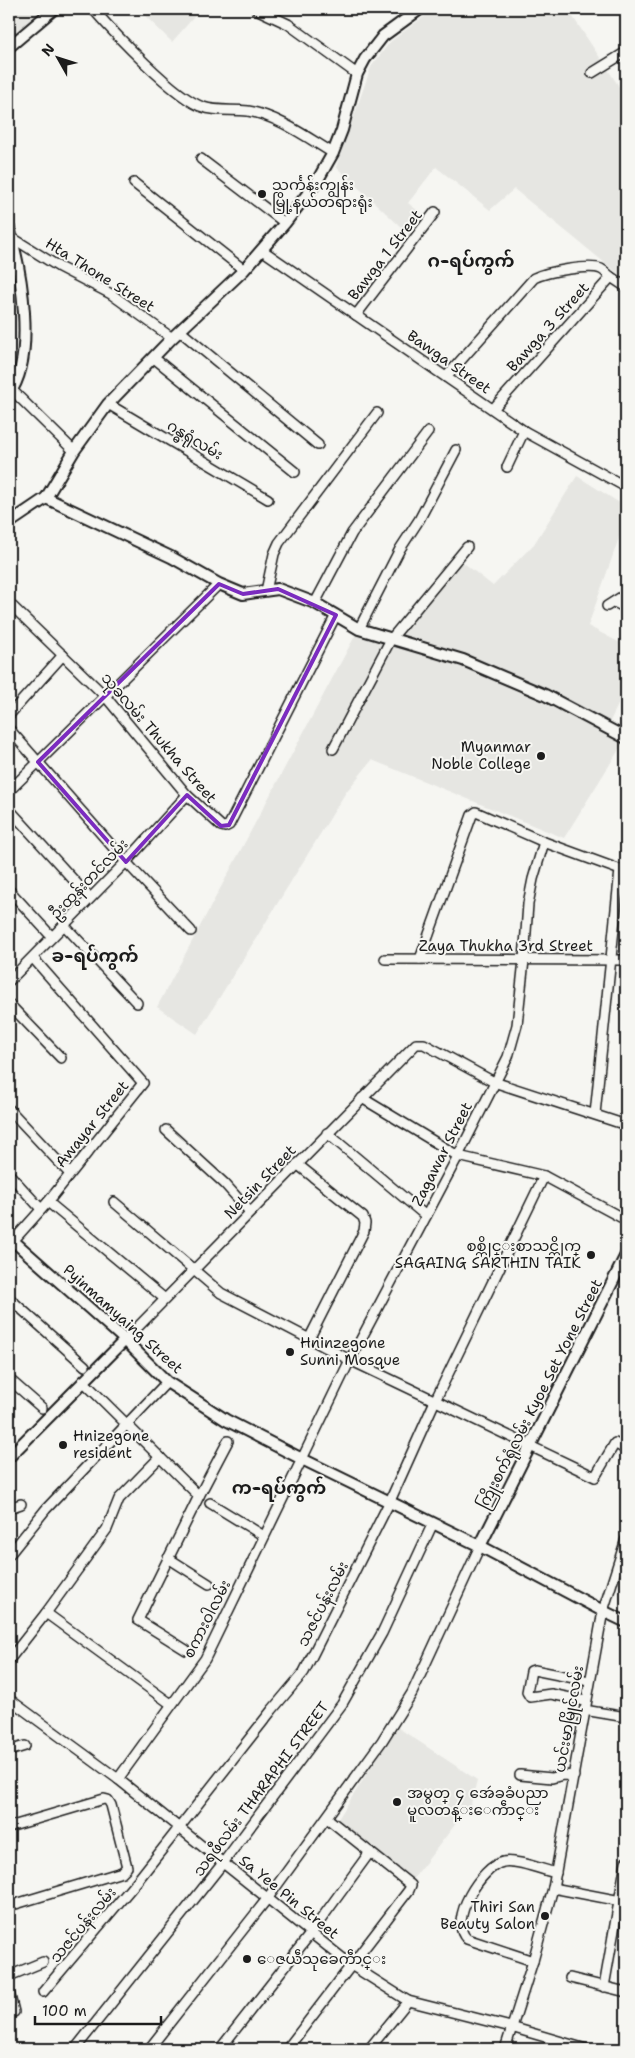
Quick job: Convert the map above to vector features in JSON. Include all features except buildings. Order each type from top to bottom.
[{"type":"street","points":[[9,47],[54,9]]},
{"type":"street","points":[[93,9],[170,87],[202,107],[250,111],[272,118],[333,153]]},
{"type":"street","points":[[256,9],[288,24],[358,74]]},
{"type":"street","points":[[9,523],[46,498],[74,451],[108,404],[176,334],[244,270],[285,223],[316,183],[333,153],[342,130],[358,74],[365,59],[383,36],[420,9]]},
{"type":"street","points":[[592,73],[626,52]]},
{"type":"street","points":[[201,159],[285,223]]},
{"type":"street","points":[[134,183],[244,270]]},
{"type":"street","name":"Bawga 1 Street","points":[[356,315],[435,212]]},
{"type":"street","points":[[10,233],[18,264],[26,330],[20,369],[10,392],[74,451]]},
{"type":"street","name":"Hta Thone Street","points":[[10,233],[59,267],[110,294],[176,334],[318,445]]},
{"type":"street","name":"Bawga Street","points":[[262,250],[524,431],[626,486]]},
{"type":"street","points":[[446,377],[534,278],[544,273],[590,268],[601,269],[626,287]]},
{"type":"street","name":"Bawga 3 Street","points":[[493,409],[611,277]]},
{"type":"street","points":[[154,358],[295,472]]},
{"type":"street","name":"ဂန္ဓရုံလမ်း","points":[[108,404],[268,499]]},
{"type":"street","points":[[266,590],[274,554],[279,543],[377,413]]},
{"type":"street","points":[[507,467],[524,431]]},
{"type":"street","points":[[315,603],[352,533],[428,432]]},
{"type":"street","points":[[359,628],[400,548],[419,520],[456,450]]},
{"type":"street","points":[[46,498],[171,557],[219,584],[243,594],[278,589],[315,603],[359,628],[463,660],[536,691],[626,738]]},
{"type":"street","points":[[333,749],[391,638],[467,547]]},
{"type":"street","points":[[9,791],[219,584]]},
{"type":"street","points":[[626,594],[610,604],[626,608]]},
{"type":"street","name":"သုခလမ်း Thukha Street","points":[[9,603],[105,696],[187,796],[221,826],[226,827],[336,615]]},
{"type":"street","points":[[9,714],[63,655]]},
{"type":"street","points":[[9,729],[126,862],[191,931]]},
{"type":"street","name":"ဦးထွန်းတင်လမ်း","points":[[9,981],[126,862],[187,796]]},
{"type":"street","points":[[9,809],[90,898]]},
{"type":"street","points":[[420,959],[472,815],[476,812],[544,842],[623,871],[595,1114]]},
{"type":"street","name":"Zagawar Street","points":[[302,1459],[350,1360],[508,1057],[517,1025],[528,904],[544,842]]},
{"type":"street","points":[[9,890],[52,937]]},
{"type":"street","points":[[64,925],[138,1003]]},
{"type":"street","name":"Awayar Street","points":[[11,1239],[48,1202],[69,1173],[143,1083],[33,958]]},
{"type":"street","name":"Zaya Thukha 3rd Street","points":[[385,959],[626,960]]},
{"type":"street","points":[[9,1004],[61,1058]]},
{"type":"street","name":"Netsin Street","points":[[125,1340],[416,1044],[424,1044],[494,1082]]},
{"type":"street","points":[[494,1082],[626,1125]]},
{"type":"street","points":[[362,1098],[458,1156],[544,1176],[626,1220]]},
{"type":"street","points":[[9,1109],[69,1173]]},
{"type":"street","points":[[166,1130],[226,1184],[250,1212]]},
{"type":"street","points":[[327,1134],[426,1216]]},
{"type":"street","points":[[297,1164],[363,1217],[365,1223],[364,1231],[309,1339]]},
{"type":"street","points":[[9,1174],[41,1209]]},
{"type":"street","name":"သဇင်ပန်းလမ်း","points":[[43,1992],[180,1828],[304,1672],[390,1501],[435,1401],[544,1176]]},
{"type":"street","points":[[48,1202],[165,1298]]},
{"type":"street","points":[[114,1202],[221,1293],[350,1360],[595,1477],[615,1443],[626,1450]]},
{"type":"street","name":"Pyinmamyaing Street","points":[[11,1239],[125,1340],[167,1382],[226,1420],[480,1546],[626,1622]]},
{"type":"street","name":"ကြိုးစက်ရုံလမ်း Kyoe Set Yone Street","points":[[480,1546],[626,1256]]},
{"type":"street","points":[[9,1298],[85,1366]]},
{"type":"street","points":[[9,1457],[125,1340]]},
{"type":"street","points":[[9,1379],[42,1408]]},
{"type":"street","points":[[83,1381],[199,1496]]},
{"type":"street","points":[[9,1555],[46,1509],[167,1382]]},
{"type":"street","points":[[186,1650],[138,1620],[228,1441]]},
{"type":"street","points":[[9,1660],[46,1613],[107,1528],[119,1499],[160,1457]]},
{"type":"street","name":"စကားဝါလမ်း","points":[[118,1779],[205,1658],[302,1459]]},
{"type":"street","points":[[210,1503],[264,1536]]},
{"type":"street","points":[[9,1508],[21,1504]]},
{"type":"street","name":"သရဖီလမ်း THARAPHI STREET","points":[[75,2049],[223,1863],[342,1704],[382,1634],[434,1523]]},
{"type":"street","name":"ယင်းမာမြိုင်လမ်း","points":[[505,2049],[533,1961],[553,1888],[603,1611],[626,1539]]},
{"type":"street","points":[[148,2049],[267,1899],[382,1741],[412,1693],[480,1546]]},
{"type":"street","points":[[168,1558],[209,1584]]},
{"type":"street","points":[[46,1613],[171,1704]]},
{"type":"street","points":[[589,1681],[534,1670],[531,1671],[527,1692],[530,1697],[551,1694],[626,1717]]},
{"type":"street","name":"Sa Yee Pin Street","points":[[9,1699],[118,1779],[352,1965],[408,2001],[511,2027],[586,2049]]},
{"type":"street","points":[[9,1751],[25,1746]]},
{"type":"street","points":[[520,1775],[552,1778],[562,1775],[574,1776]]},
{"type":"street","points":[[9,1827],[104,1799],[108,1800],[111,1805],[127,1867],[122,1872],[9,1906]]},
{"type":"street","points":[[287,2049],[411,1885],[327,1818]]},
{"type":"street","points":[[220,2049],[311,1933],[370,1852]]},
{"type":"street","points":[[533,1961],[467,1939],[460,1925],[462,1914],[473,1890],[485,1872],[495,1865],[512,1861],[556,1873]]},
{"type":"street","points":[[604,1986],[623,1901],[626,1862]]},
{"type":"street","points":[[553,1888],[623,1901]]},
{"type":"street","points":[[9,1976],[43,1962]]},
{"type":"street","points":[[570,1978],[626,1992]]},
{"type":"street","points":[[9,1992],[14,2012]]},
{"type":"street","points":[[369,2049],[408,2001]]},
{"type":"highlighted area","points":[[219,584],[243,594],[278,589],[336,615],[229,825],[221,826],[187,795],[126,862],[38,762]]},
{"type":"shaded area","points":[[9,9],[46,9],[9,39]]},
{"type":"shaded area","points":[[138,9],[201,9],[172,42]]},
{"type":"shaded area","points":[[434,9],[574,9],[571,14],[626,97],[626,280],[514,189],[490,210],[436,167],[408,203],[428,219],[413,238],[336,167],[371,67],[390,42]]},
{"type":"shaded area","points":[[577,476],[626,507],[626,518],[588,626],[626,646],[626,689],[609,723],[546,689],[467,656],[399,634],[460,560],[493,586],[534,544]]},
{"type":"shaded area","points":[[356,634],[460,666],[540,701],[623,743],[564,838],[372,760],[346,792],[197,1034],[157,1007]]},
{"type":"shaded area","points":[[397,1727],[477,1780],[471,1804],[413,1879],[338,1819]]},
{"type":"place","name":"သင်္ကန်းကျွန်း မြို့နယ်တရားရုံး","points":[[262,194]]},
{"type":"place","name":"Myanmar Noble College","points":[[541,756]]},
{"type":"place","name":"စစ္ကိုင္းစာသင္တိုက္ SAGAING SARTHIN TAIK","points":[[591,1255]]},
{"type":"place","name":"Hninzegone Sunni Mosque","points":[[290,1352]]},
{"type":"place","name":"Hnizegone resident","points":[[63,1445]]},
{"type":"place","name":"အမွတ္ ၄ အေဴခခံပညာ မူလတန္းေကဵာင္း","points":[[397,1802]]},
{"type":"place","name":"Thiri San Beauty Salon","points":[[545,1916]]},
{"type":"place","name":"ေဇယဵသုခေကဵာင္း","points":[[247,1959]]},
{"type":"district","name":"ဂ-ရပ်ကွက်","points":[[471,261]]},
{"type":"district","name":"ခ-ရပ်ကွက်","points":[[95,956]]},
{"type":"district","name":"က-ရပ်ကွက်","points":[[279,1488]]}]
